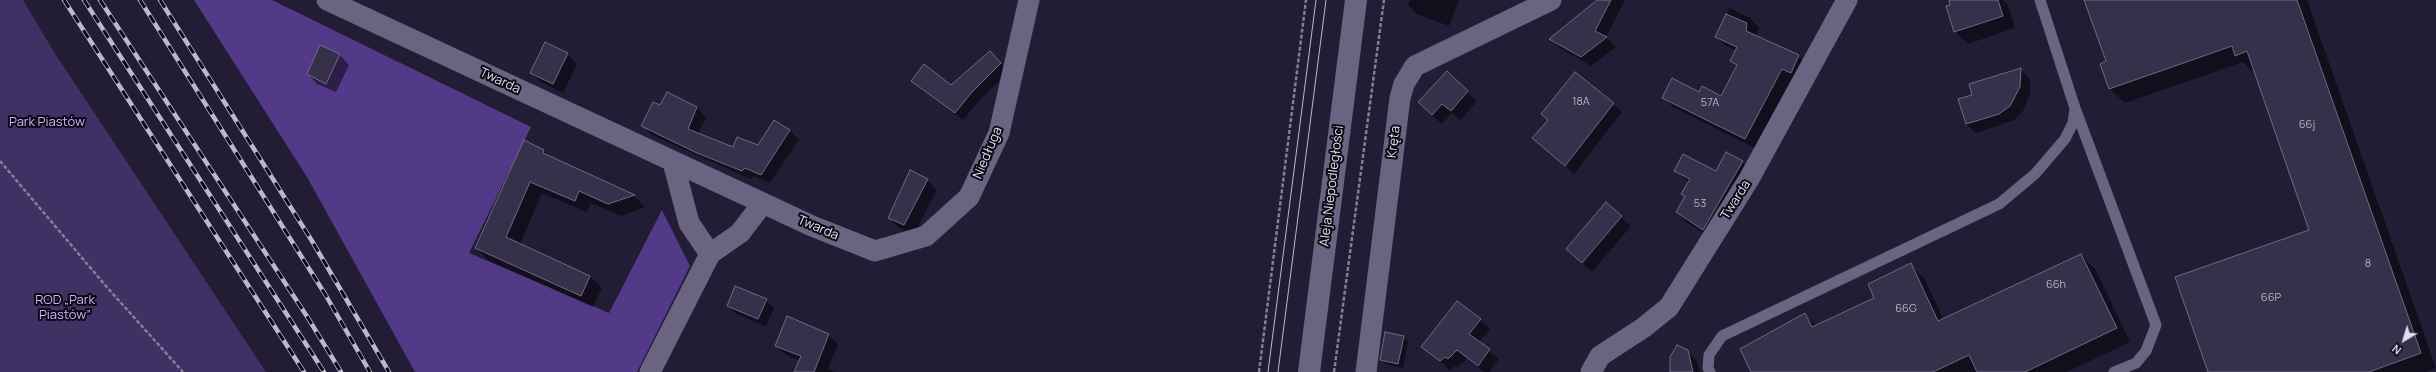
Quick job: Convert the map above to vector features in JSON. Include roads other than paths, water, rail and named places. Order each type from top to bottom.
[{"type":"street","name":"Twarda","points":[[327,0],[673,162],[763,203],[875,251]]},
{"type":"street","name":"Niedługa","points":[[875,251],[926,236],[969,197],[999,133],[1029,0]]},
{"type":"street","name":"Aleja Niepodległości","points":[[1309,372],[1356,0]]},
{"type":"street","name":"Kręta","points":[[1366,372],[1400,98],[1404,84],[1415,66],[1551,0]]},
{"type":"street","name":"Twarda","points":[[1591,372],[1600,356],[1643,328],[1669,307],[1749,179],[1847,0]]},
{"type":"street","points":[[673,162],[689,223],[710,254]]},
{"type":"street","points":[[650,372],[710,254],[740,233],[763,203]]},
{"type":"lane","points":[[2040,0],[2075,108],[2156,325],[2146,351],[2136,363],[2114,372]]},
{"type":"lane","points":[[1710,372],[1708,368],[1710,355],[1722,336],[1999,204],[2035,174],[2065,139],[2073,123],[2075,108]]},
{"type":"tram line","points":[[1268,372],[1316,0]]},
{"type":"tram line","points":[[1278,372],[1326,0]]},
{"type":"railway","points":[[64,0],[304,372]]},
{"type":"railway","points":[[84,0],[324,372]]},
{"type":"railway","points":[[100,0],[308,318],[341,372]]},
{"type":"railway","points":[[140,0],[325,294],[370,372]]},
{"type":"railway","points":[[160,0],[312,241],[389,372]]},
{"type":"park label","name":"Park Piastów","points":[[47,122]]},
{"type":"park label","name":"ROD „Park Piastów”","points":[[65,308]]}]
